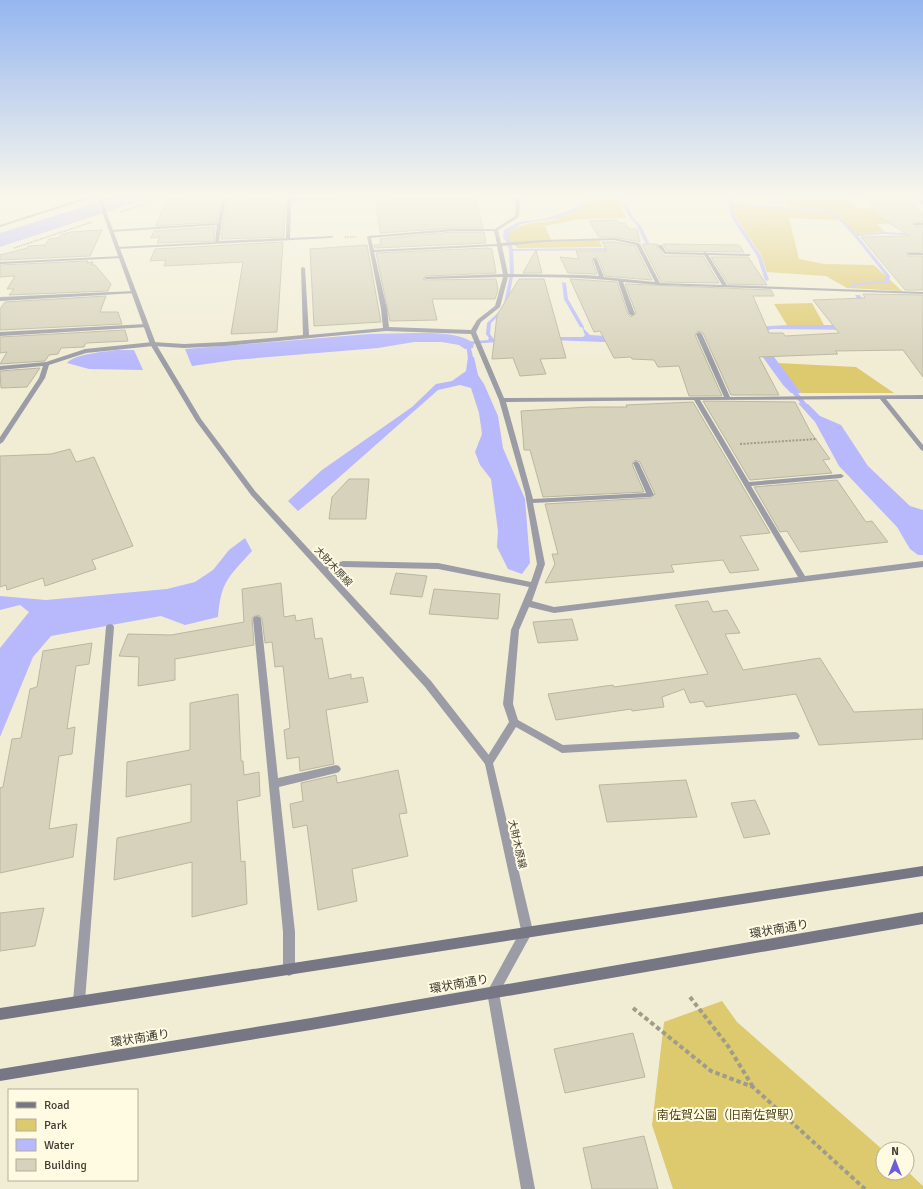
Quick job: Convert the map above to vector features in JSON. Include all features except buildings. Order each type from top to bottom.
[{"type":"main road","points":[[0,1014],[923,870]]},
{"type":"main road","name":"環状南通り","points":[[0,1075],[312,1024],[923,918]]},
{"type":"street","name":"大財木原線","points":[[119,251],[153,344],[198,420],[253,493],[428,684],[489,762],[527,931]]},
{"type":"street","points":[[373,251],[386,329]]},
{"type":"street","points":[[473,332],[479,322],[498,307],[506,276],[500,251]]},
{"type":"street","points":[[642,251],[658,284]]},
{"type":"street","points":[[664,251],[665,253],[749,255]]},
{"type":"street","points":[[705,253],[725,286]]},
{"type":"street","points":[[910,254],[923,254]]},
{"type":"street","points":[[0,263],[121,257]]},
{"type":"street","points":[[596,259],[602,279]]},
{"type":"street","points":[[303,268],[306,336]]},
{"type":"street","points":[[426,278],[490,275],[585,276],[658,284],[923,293]]},
{"type":"street","points":[[620,281],[632,314]]},
{"type":"street","points":[[0,299],[134,292]]},
{"type":"street","points":[[0,334],[146,326]]},
{"type":"street","points":[[0,368],[47,364],[85,352],[153,344],[191,346],[386,329],[473,332]]},
{"type":"street","points":[[473,332],[502,400],[529,501],[541,564],[527,604],[515,630],[508,704],[514,722],[562,749],[795,736]]},
{"type":"street","points":[[699,334],[728,398]]},
{"type":"street","points":[[0,442],[42,378],[47,364]]},
{"type":"street","points":[[502,400],[923,396]]},
{"type":"street","points":[[881,397],[923,449]]},
{"type":"street","points":[[696,399],[803,579]]},
{"type":"street","points":[[529,501],[650,495],[636,463]]},
{"type":"street","points":[[746,484],[841,476]]},
{"type":"street","points":[[324,570],[343,564],[438,566],[534,585]]},
{"type":"street","points":[[527,604],[554,610],[923,564]]},
{"type":"street","points":[[257,619],[289,932],[289,970]]},
{"type":"street","points":[[79,1001],[110,627]]},
{"type":"street","points":[[489,762],[514,722]]},
{"type":"street","points":[[274,784],[336,769]]},
{"type":"street","points":[[527,931],[493,992],[528,1189]]},
{"type":"path","points":[[723,445],[816,439]]},
{"type":"path","points":[[690,997],[728,1046],[753,1087],[864,1189]]},
{"type":"path","points":[[633,1008],[711,1071],[753,1087]]},
{"type":"green space","points":[[759,251],[797,251],[799,259],[824,264],[874,265],[902,291],[847,288],[826,276],[767,272]]},
{"type":"green space","points":[[812,303],[824,325],[787,325],[774,304]]},
{"type":"green space","points":[[777,363],[856,367],[894,393],[801,393]]},
{"type":"green space","name":"南佐賀公園（旧南佐賀駅）","points":[[722,1001],[737,1022],[875,1143],[875,1181],[915,1181],[915,1178],[923,1186],[923,1189],[673,1189],[652,1125],[664,1022]]},
{"type":"water","points":[[855,295],[860,295],[876,320],[923,327],[863,330],[772,329],[757,334],[801,393],[791,393],[783,385],[746,334],[703,330],[787,325],[873,325]]},
{"type":"water","points":[[582,327],[590,335],[607,336],[699,330],[660,338],[603,342],[549,340],[491,342],[488,339],[552,337],[581,339],[585,335]]},
{"type":"water","points":[[429,333],[453,335],[468,339],[474,343],[473,348],[465,349],[459,345],[442,342],[414,342],[378,348],[234,360],[192,366],[185,349],[369,334]]},
{"type":"water","points":[[116,350],[134,350],[143,370],[89,369],[67,363],[82,355]]},
{"type":"water","points":[[468,357],[474,357],[478,375],[484,384],[498,416],[503,448],[525,499],[530,563],[522,574],[508,569],[497,547],[498,531],[491,479],[480,465],[475,452],[482,434],[479,413],[471,388],[460,385],[438,390],[336,480],[298,511],[288,501],[322,470],[412,407],[436,384],[452,381],[466,371]]},
{"type":"water","points":[[798,403],[808,404],[820,416],[841,425],[868,466],[910,506],[923,510],[923,555],[918,555],[910,549],[897,527],[839,466],[815,422]]},
{"type":"water","points":[[245,538],[252,551],[237,567],[224,587],[219,605],[218,617],[185,625],[161,616],[51,636],[33,657],[0,737],[0,648],[29,612],[20,605],[0,610],[0,596],[46,600],[167,589],[195,582],[213,570],[229,550]]},
{"type":"waterway","points":[[490,341],[491,338],[488,334],[489,323],[505,308],[512,272],[511,251]]},
{"type":"waterway","points":[[756,251],[767,280]]},
{"type":"waterway","points":[[852,287],[857,284],[887,282],[888,276],[868,251]]},
{"type":"waterway","points":[[564,283],[566,299],[582,327]]},
{"type":"waterway","points":[[559,338],[590,338]]},
{"type":"waterway","points":[[465,343],[498,341]]},
{"type":"waterway","points":[[468,344],[471,365]]},
{"type":"waterway","points":[[791,388],[808,409]]}]
